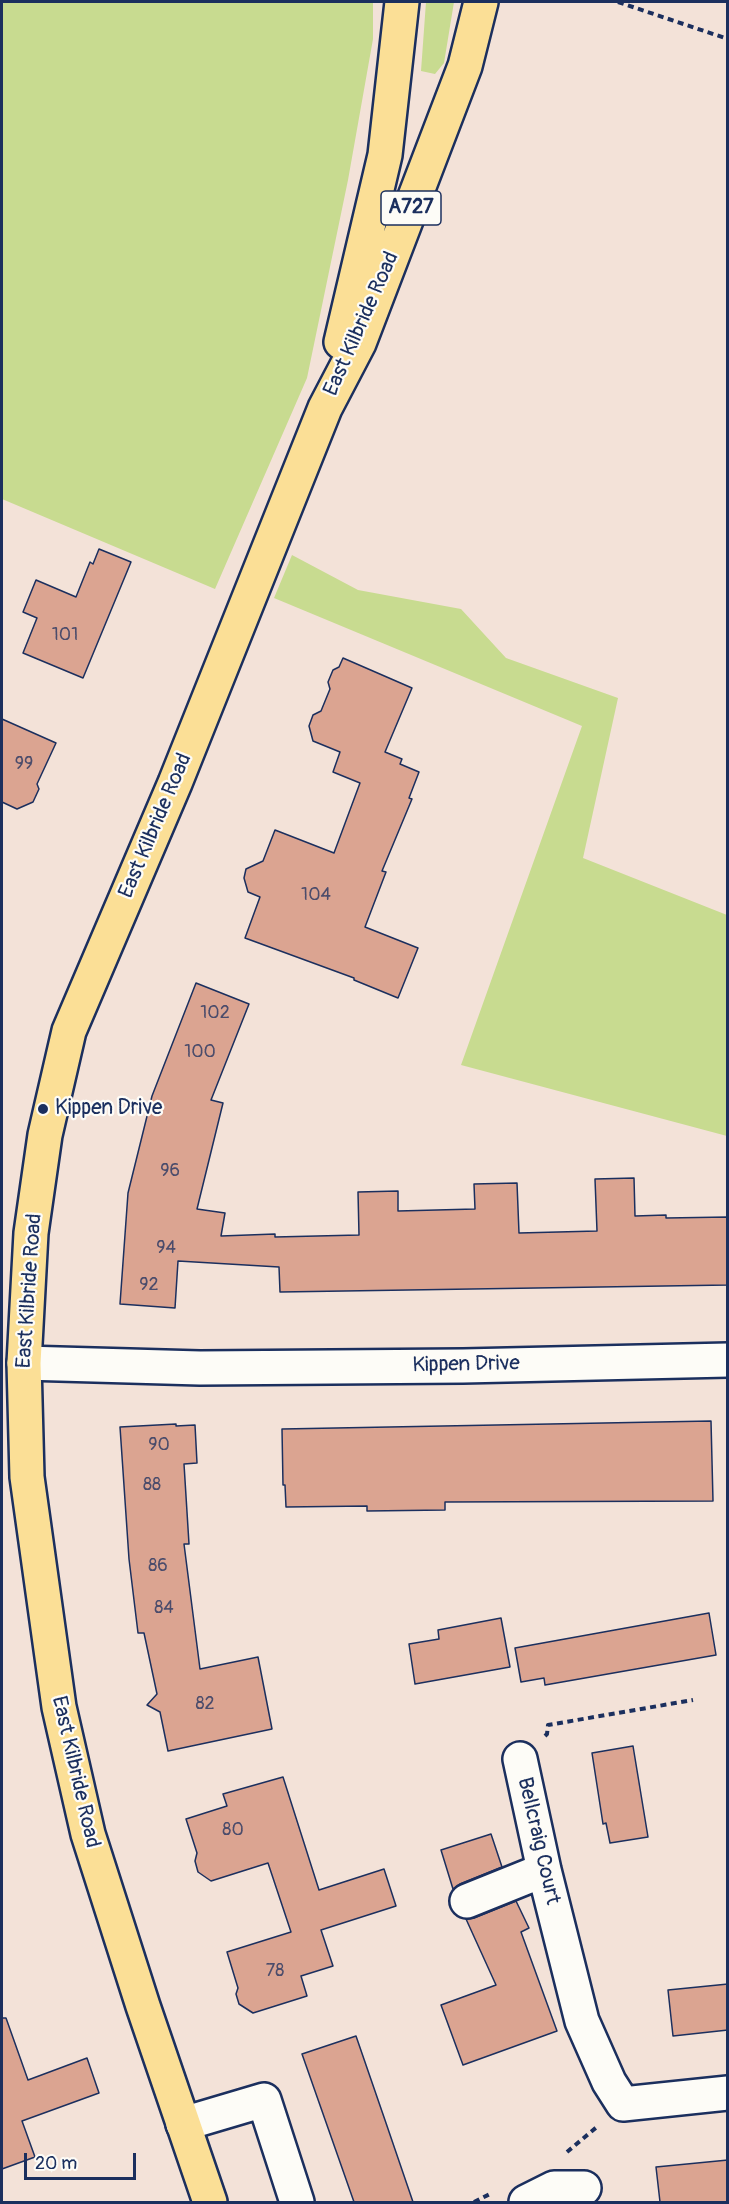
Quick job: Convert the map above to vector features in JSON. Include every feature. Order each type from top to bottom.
[{"type":"main road","name":"East Kilbride Road","points":[[325,408],[385,155],[402,2]]},
{"type":"main road","name":"East Kilbride Road","points":[[210,2202],[142,2006],[88,1834],[59,1707],[27,1477],[24,1363],[31,1233],[45,1135],[69,1031],[175,783],[325,408],[359,342],[465,66],[481,2]]},
{"type":"street","name":"Kippen Drive","points":[[24,1363],[200,1368],[463,1366],[728,1360]]},
{"type":"street","name":"Bellcraig Court","points":[[520,1759],[544,1870],[582,2021],[609,2082],[623,2104],[728,2093]]},
{"type":"street","points":[[466,1901],[544,1870]]},
{"type":"street","points":[[183,2124],[264,2100],[297,2202]]},
{"type":"street","points":[[526,2202],[554,2188],[584,2188]]},
{"type":"path","points":[[618,2],[728,39]]},
{"type":"path","name":"Bellcraig Court","points":[[520,1759],[547,1734],[548,1725],[693,1700]]},
{"type":"green space","points":[[2,2],[373,2],[373,39],[348,180],[307,378],[215,589],[2,499]]},
{"type":"green space","points":[[426,2],[454,2],[444,63],[435,74],[421,71]]},
{"type":"green space","points":[[292,555],[358,590],[461,609],[506,658],[618,698],[583,858],[727,915],[727,1136],[461,1065],[582,726],[274,598]]},
{"type":"building","points":[[99,549],[131,562],[83,678],[23,653],[37,618],[23,612],[36,580],[76,597],[90,562],[93,564]]},
{"type":"building","points":[[343,658],[412,688],[385,752],[402,759],[400,764],[419,772],[409,798],[412,799],[382,871],[386,872],[365,927],[418,948],[398,998],[354,980],[354,978],[245,938],[260,897],[248,892],[244,878],[246,869],[263,861],[275,830],[334,853],[360,783],[333,772],[340,752],[313,741],[309,726],[313,715],[321,711],[330,689],[328,682],[333,670],[339,667]]},
{"type":"building","points":[[2,719],[56,743],[37,784],[39,789],[33,802],[17,809],[2,802]]},
{"type":"building","points":[[196,983],[249,1004],[211,1100],[223,1103],[197,1209],[225,1213],[221,1236],[359,1235],[358,1192],[398,1191],[398,1211],[475,1209],[474,1184],[517,1183],[519,1233],[597,1231],[595,1179],[634,1178],[635,1216],[728,1217],[728,1285],[280,1292],[279,1267],[178,1261],[175,1308],[120,1304],[128,1193],[152,1096]]},
{"type":"building","points":[[711,1421],[713,1501],[445,1502],[445,1510],[367,1511],[367,1506],[286,1507],[285,1485],[283,1485],[282,1429]]},
{"type":"building","points":[[176,1424],[176,1426],[195,1425],[197,1463],[184,1464],[189,1544],[184,1544],[200,1669],[258,1657],[272,1729],[168,1751],[160,1712],[147,1705],[157,1694],[144,1633],[138,1633],[129,1559],[120,1427]]},
{"type":"building","points":[[709,1613],[716,1655],[545,1685],[544,1678],[521,1682],[515,1648]]},
{"type":"building","points":[[501,1618],[510,1667],[415,1684],[409,1644],[439,1639],[438,1630]]},
{"type":"building","points":[[633,1746],[648,1837],[610,1843],[606,1823],[603,1824],[592,1753]]},
{"type":"building","points":[[283,1777],[319,1890],[384,1869],[396,1906],[321,1930],[333,1966],[301,1976],[307,1996],[253,2013],[239,2004],[236,1994],[238,1988],[227,1952],[291,1932],[268,1863],[211,1881],[198,1872],[195,1861],[197,1853],[186,1819],[227,1806],[223,1794]]},
{"type":"building","points":[[491,1834],[502,1867],[453,1889],[441,1850]]},
{"type":"building","points":[[516,1901],[529,1928],[521,1932],[557,2031],[463,2065],[441,2005],[496,1985],[466,1919]]},
{"type":"building","points":[[728,1984],[728,2030],[673,2036],[668,1990]]},
{"type":"building","points":[[2,2018],[6,2018],[28,2080],[87,2058],[99,2093],[22,2121],[35,2157],[2,2169]]},
{"type":"building","points":[[356,2036],[413,2202],[354,2202],[302,2054]]},
{"type":"building","points":[[728,2160],[728,2202],[660,2202],[656,2167]]},
{"type":"place","name":"Kippen Drive","points":[[43,1109]]}]
